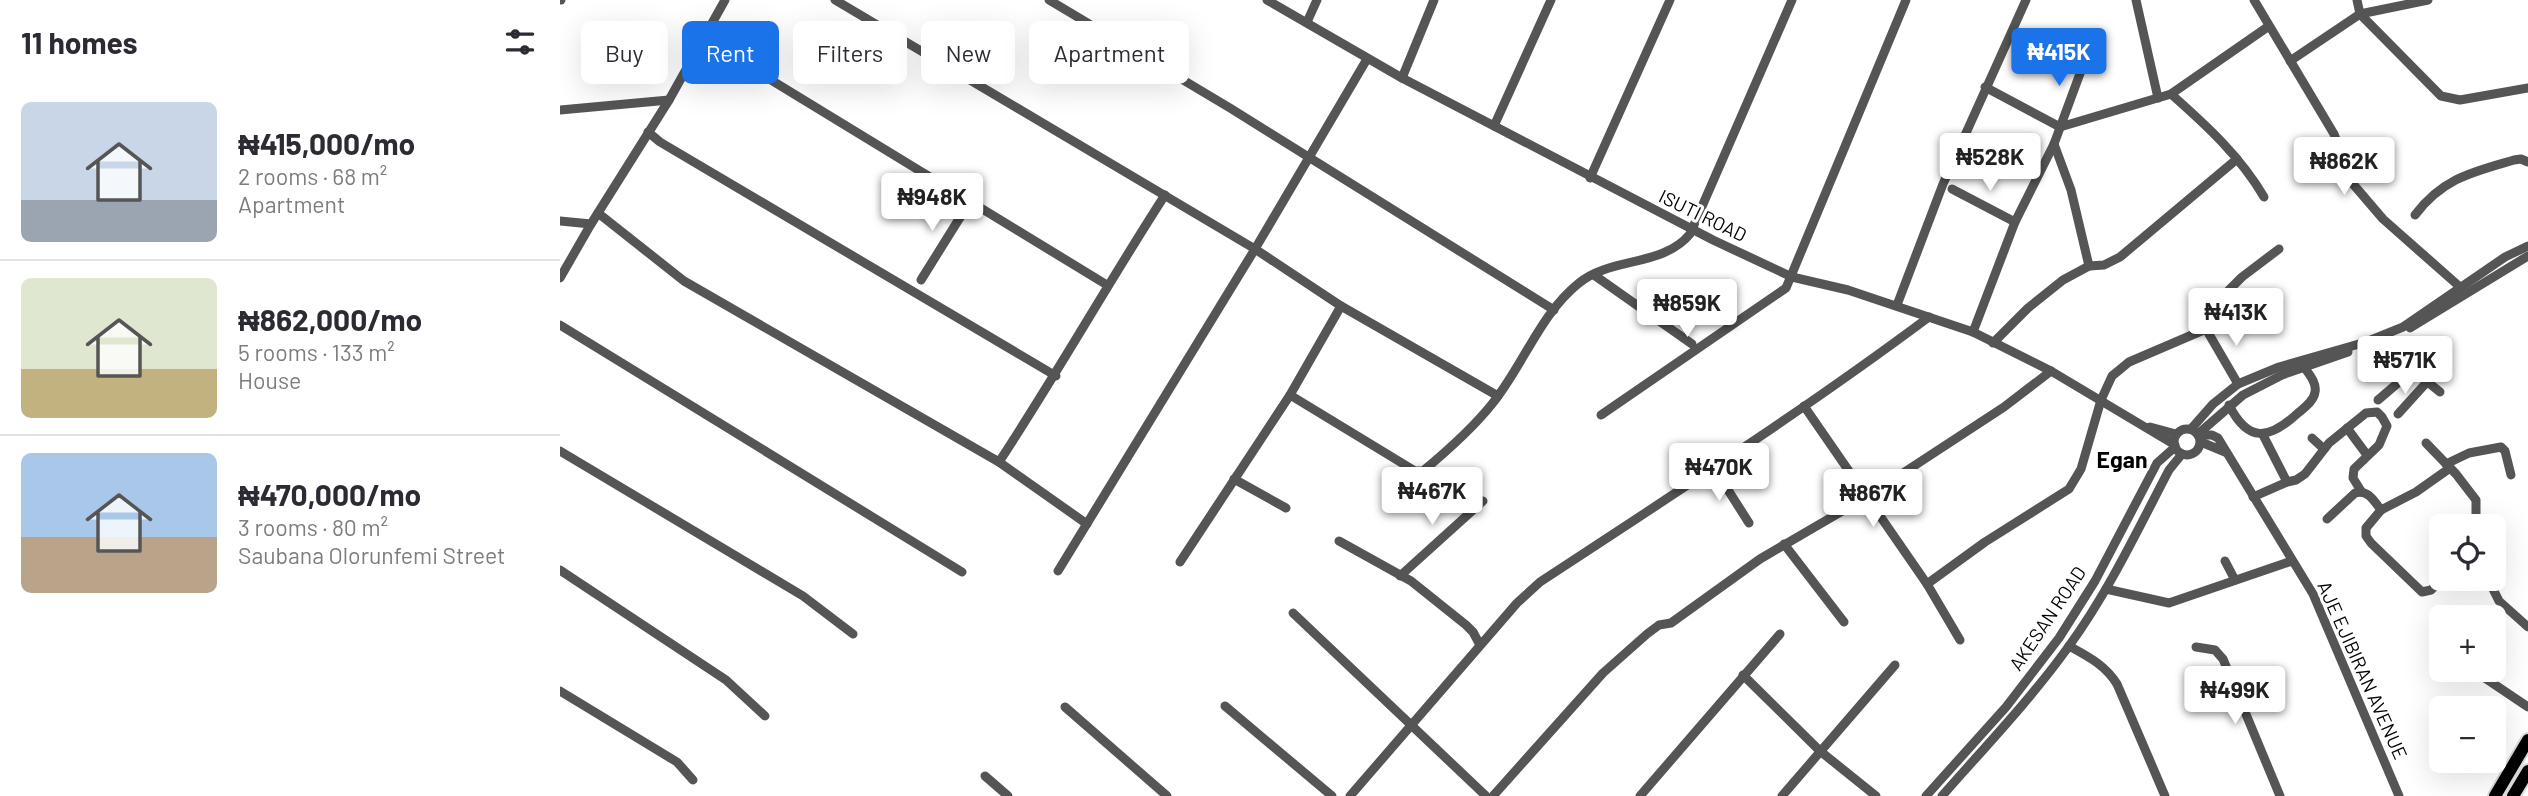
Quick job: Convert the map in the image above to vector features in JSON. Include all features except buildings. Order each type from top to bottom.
[{"type":"main road","points":[[2495,796],[2528,740]]},
{"type":"main road","points":[[2513,796],[2528,771]]},
{"type":"street","points":[[712,21],[725,0]]},
{"type":"street","points":[[835,0],[1255,249],[1341,306],[1498,396]]},
{"type":"street","points":[[1049,0],[1555,310]]},
{"type":"street","name":"ISUTI ROAD","points":[[1267,0],[1402,78],[1692,230],[1792,278],[1848,290],[1973,332],[2050,371],[2138,423]]},
{"type":"street","points":[[1307,22],[1317,0]]},
{"type":"street","points":[[1402,78],[1434,0]]},
{"type":"street","points":[[1494,127],[1551,0]]},
{"type":"street","points":[[1590,178],[1670,0]]},
{"type":"street","points":[[1290,395],[1415,471],[1423,471],[1432,464],[1492,405],[1555,310],[1579,283],[1594,275],[1675,248],[1684,242],[1692,230],[1792,0]]},
{"type":"street","points":[[1601,415],[1780,294],[1792,278],[1803,243],[1906,0]]},
{"type":"street","points":[[1897,305],[1943,184],[2026,0]]},
{"type":"street","points":[[2136,0],[2158,98]]},
{"type":"street","points":[[2254,0],[2334,134],[2353,184],[2383,219],[2459,287]]},
{"type":"street","points":[[2357,0],[2360,14],[2441,96],[2460,100],[2528,88]]},
{"type":"street","points":[[2290,61],[2360,14],[2427,0]]},
{"type":"street","points":[[1985,87],[2060,127],[2171,94],[2269,26]]},
{"type":"street","points":[[1058,571],[1255,249],[1367,59]]},
{"type":"street","points":[[1973,332],[2014,222],[2054,145],[2085,60]]},
{"type":"street","points":[[560,278],[682,76]]},
{"type":"street","points":[[776,84],[1107,285]]},
{"type":"street","points":[[2171,94],[2209,127],[2264,197]]},
{"type":"street","points":[[560,110],[669,100]]},
{"type":"street","points":[[648,132],[672,149],[1056,376]]},
{"type":"street","points":[[2054,145],[2071,190],[2089,267]]},
{"type":"street","points":[[1993,343],[2046,292],[2089,267],[2104,265],[2120,257],[2236,159]]},
{"type":"street","points":[[2415,215],[2435,192],[2465,175],[2514,160],[2528,162]]},
{"type":"street","points":[[1952,189],[2014,222]]},
{"type":"street","points":[[999,462],[1056,376],[1107,285],[1165,195]]},
{"type":"street","points":[[921,280],[969,203]]},
{"type":"street","points":[[598,213],[684,281],[999,462],[1087,524]]},
{"type":"street","points":[[560,221],[591,224]]},
{"type":"street","points":[[2197,435],[2229,405],[2253,390],[2304,367],[2380,342],[2416,325],[2523,255],[2528,246]]},
{"type":"street","points":[[1927,584],[1985,542],[2069,489],[2081,469],[2101,400],[2112,376],[2120,368],[2206,329],[2225,294],[2242,277],[2279,249]]},
{"type":"street","points":[[2138,423],[2177,449],[2193,454],[2200,447],[2197,435],[2203,414],[2238,384],[2279,367],[2366,342],[2403,327],[2459,287],[2523,255]]},
{"type":"street","points":[[1594,275],[1692,344]]},
{"type":"street","points":[[1180,562],[1290,395],[1341,306]]},
{"type":"street","points":[[1350,796],[1517,603],[1540,582],[1714,468],[1929,317]]},
{"type":"street","points":[[560,325],[962,572]]},
{"type":"street","points":[[2206,329],[2238,384]]},
{"type":"street","points":[[2380,342],[2440,392]]},
{"type":"street","points":[[2263,435],[2290,420],[2314,396],[2316,386],[2304,367]]},
{"type":"street","points":[[2378,400],[2413,370]]},
{"type":"street","points":[[1493,796],[1603,673],[1647,634],[1659,625],[1671,623],[1784,544],[1868,496],[2004,407],[2050,371]]},
{"type":"street","points":[[2398,414],[2427,382]]},
{"type":"street","points":[[2229,405],[2237,422],[2250,431],[2263,435],[2287,482]]},
{"type":"street","points":[[1804,406],[1927,584],[1959,640]]},
{"type":"street","points":[[2253,497],[2305,474],[2324,449],[2347,428],[2366,413],[2377,412],[2387,426],[2379,445],[2353,473],[2361,491]]},
{"type":"street","points":[[2203,414],[2212,421]]},
{"type":"street","points":[[2138,423],[2176,434]]},
{"type":"street","points":[[2347,428],[2367,456]]},
{"type":"street","points":[[2176,434],[2183,429],[2197,435]]},
{"type":"street","points":[[2176,434],[2177,449]]},
{"type":"street","name":"AJE EJIBIRAN AVENUE","points":[[2197,435],[2212,435],[2218,438],[2313,594],[2399,796]]},
{"type":"street","points":[[2312,438],[2324,449]]},
{"type":"street","points":[[2426,443],[2476,500],[2476,514]]},
{"type":"street","points":[[2429,590],[2422,592],[2371,543],[2366,536],[2366,528],[2381,510],[2416,492],[2469,453],[2501,447],[2505,451],[2511,475]]},
{"type":"street","name":"AKESAN ROAD","points":[[1926,796],[2006,707],[2059,638],[2095,581],[2157,463],[2177,449]]},
{"type":"street","name":"AKESAN ROAD","points":[[1942,796],[2069,646],[2106,589],[2169,470],[2177,449]]},
{"type":"street","points":[[560,451],[803,596],[853,634]]},
{"type":"street","points":[[2157,463],[2169,470]]},
{"type":"street","points":[[1714,468],[1749,523]]},
{"type":"street","points":[[1234,479],[1286,508]]},
{"type":"street","points":[[2326,519],[2355,493],[2361,491],[2367,493],[2381,510]]},
{"type":"street","points":[[1400,576],[1483,501]]},
{"type":"street","points":[[1339,541],[1411,581],[1466,625],[1480,645]]},
{"type":"street","points":[[1784,544],[1843,622]]},
{"type":"street","points":[[2225,561],[2235,580]]},
{"type":"street","points":[[2106,589],[2164,603],[2292,561]]},
{"type":"street","points":[[560,570],[726,680],[765,716]]},
{"type":"street","points":[[2494,591],[2499,601],[2528,627]]},
{"type":"street","points":[[1293,613],[1486,796]]},
{"type":"street","points":[[1640,796],[1780,634]]},
{"type":"street","points":[[2069,646],[2101,663],[2118,684],[2165,796]]},
{"type":"street","points":[[2196,647],[2215,650],[2220,654],[2280,796]]},
{"type":"street","points":[[1782,796],[1895,665]]},
{"type":"street","points":[[1743,675],[1820,751],[1876,796]]},
{"type":"street","points":[[2491,682],[2528,707]]},
{"type":"street","points":[[560,691],[677,762],[693,780]]},
{"type":"street","points":[[1225,706],[1332,796]]},
{"type":"street","points":[[1065,707],[1167,796]]},
{"type":"street","points":[[985,776],[1008,796]]},
{"type":"district","name":"Egan","points":[[2122,459]]}]
